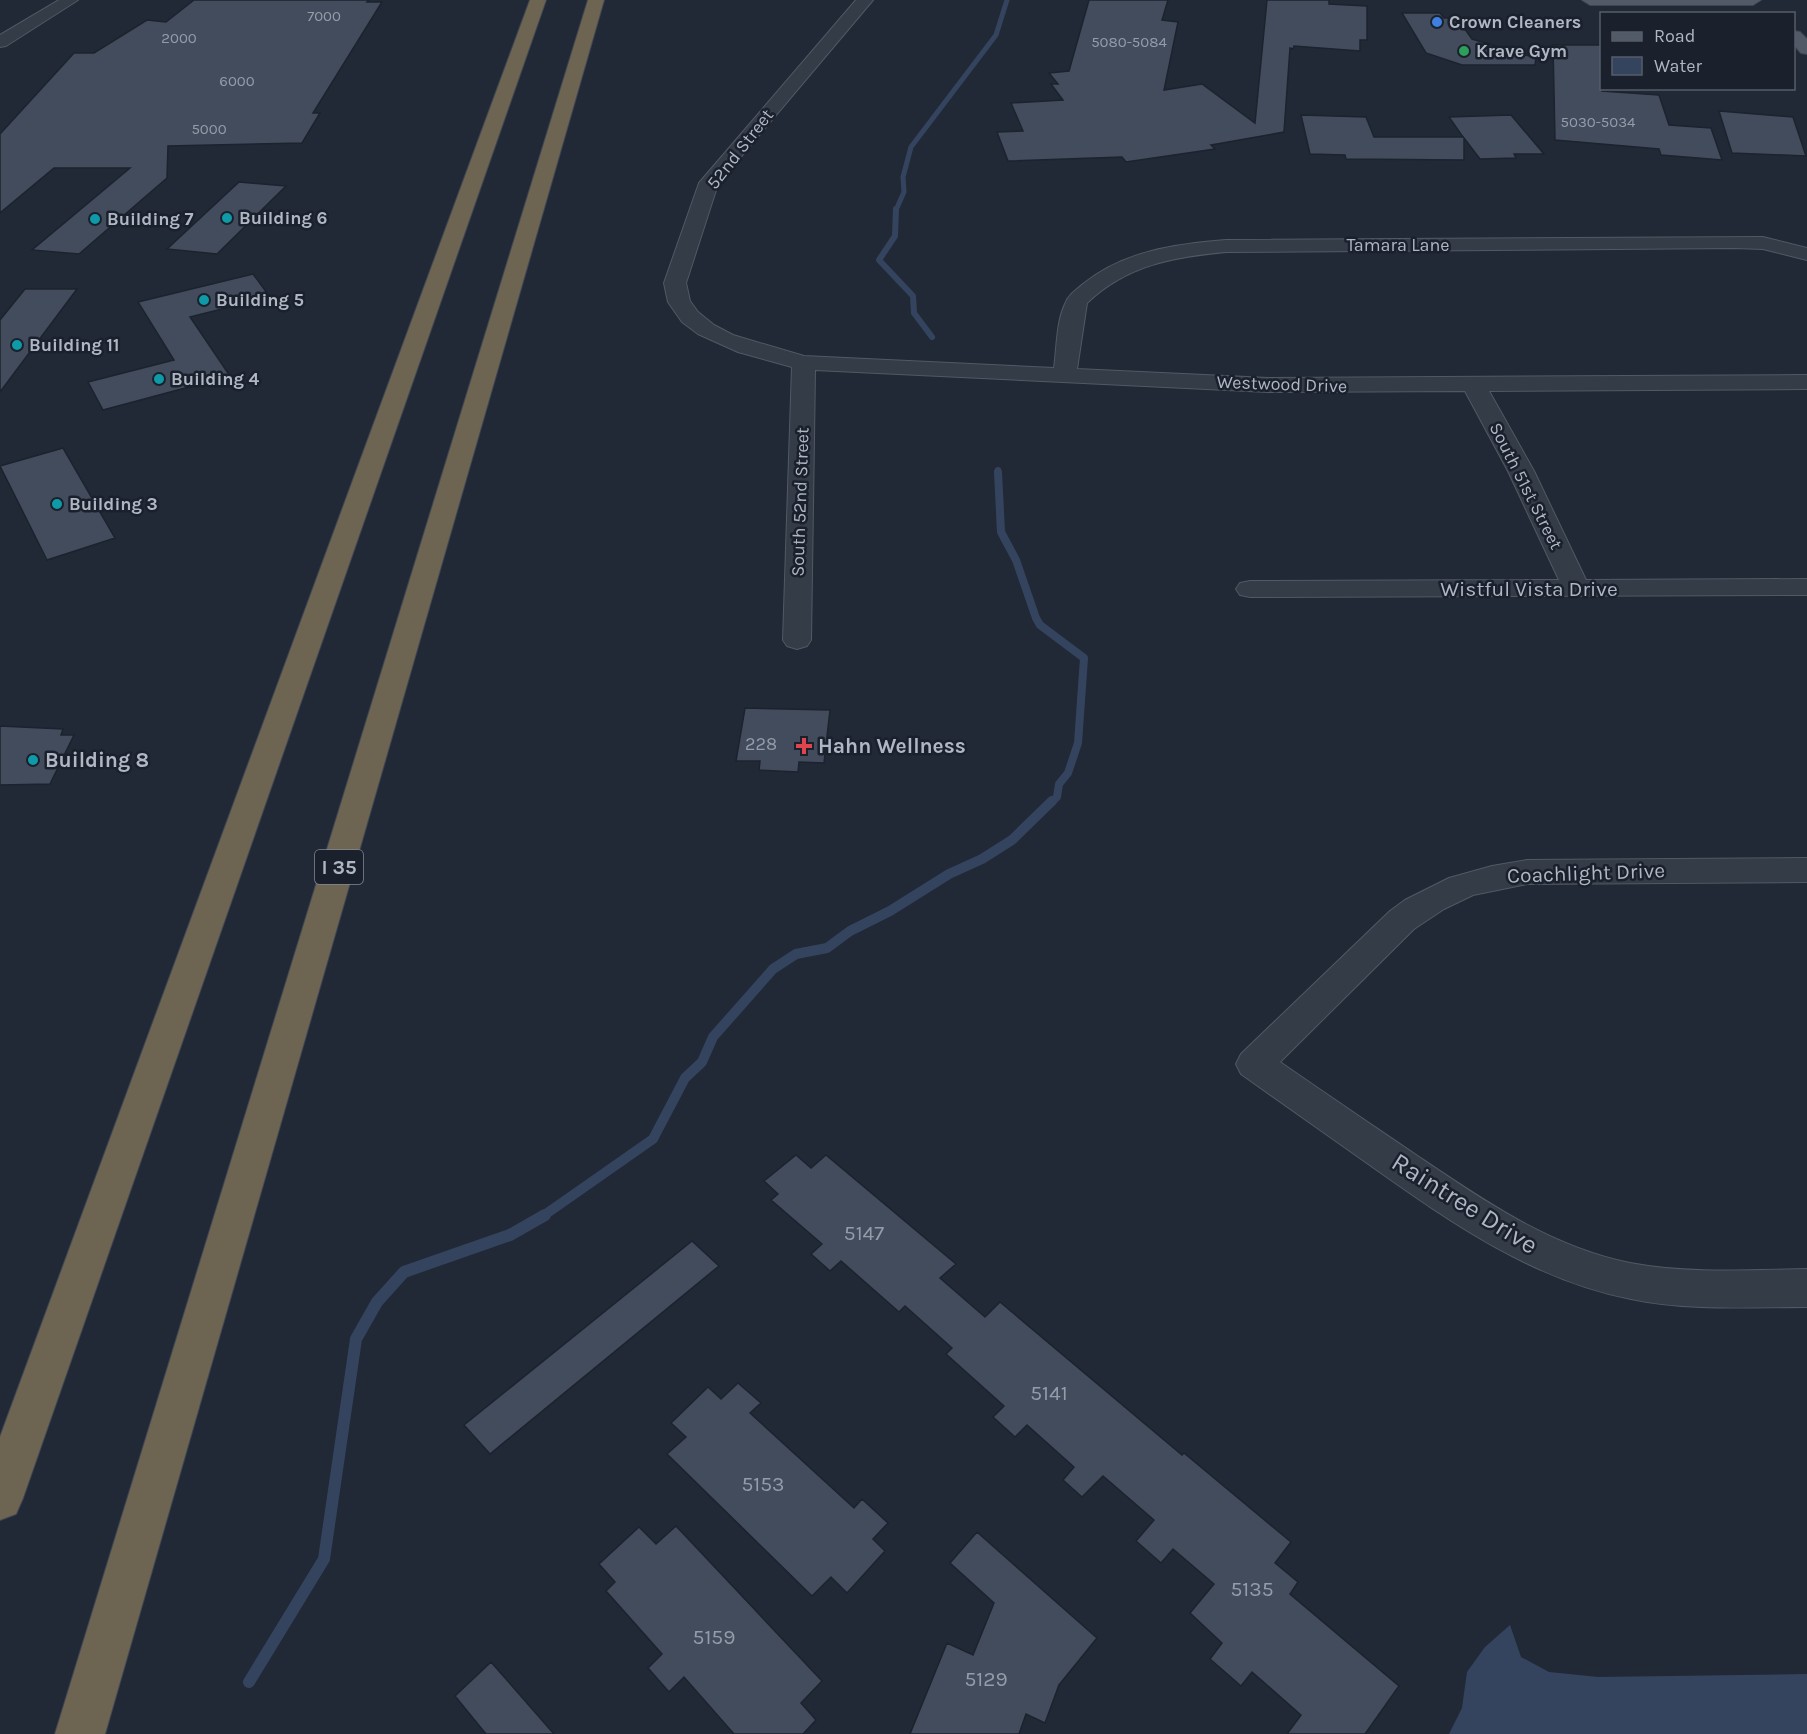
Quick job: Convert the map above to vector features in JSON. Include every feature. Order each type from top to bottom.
[{"type":"highway","points":[[0,1498],[538,0]]},
{"type":"highway","name":"I 35","points":[[80,1734],[596,0]]},
{"type":"main road","points":[[1590,0],[1759,3]]},
{"type":"main road","points":[[1795,37],[1807,49]]},
{"type":"street","points":[[0,42],[70,0]]},
{"type":"street","name":"52nd Street","points":[[758,352],[713,334],[695,320],[683,308],[676,294],[675,283],[709,183],[865,0]]},
{"type":"street","name":"Tamara Lane","points":[[1065,376],[1076,303],[1098,280],[1123,267],[1154,256],[1188,249],[1249,246],[1734,242],[1763,243],[1807,254]]},
{"type":"street","name":"Westwood Drive","points":[[758,352],[804,363],[1268,385],[1807,382]]},
{"type":"street","name":"South 52nd Street","points":[[797,640],[804,363]]},
{"type":"street","name":"South 51st Street","points":[[1474,385],[1521,471],[1576,589]]},
{"type":"street","name":"Wistful Vista Drive","points":[[1250,589],[1807,587]]},
{"type":"street","name":"Coachlight Drive","points":[[1254,1064],[1402,920],[1426,902],[1456,886],[1489,877],[1527,872],[1807,870]]},
{"type":"street","name":"Raintree Drive","points":[[1254,1064],[1473,1215],[1521,1243],[1576,1266],[1629,1281],[1686,1288],[1807,1288]]},
{"type":"water","points":[[1510,1625],[1521,1657],[1549,1672],[1598,1677],[1807,1674],[1807,1734],[1449,1734],[1462,1708],[1467,1672],[1485,1647]]},
{"type":"building","points":[[194,0],[369,0],[367,2],[382,2],[313,113],[320,113],[302,143],[168,146],[167,178],[79,254],[32,250],[130,168],[54,168],[0,213],[0,134],[74,53],[94,53],[147,20],[166,22]]},
{"type":"building","points":[[1089,0],[1168,0],[1162,20],[1178,22],[1164,90],[1202,84],[1255,123],[1267,0],[1329,0],[1329,4],[1367,6],[1367,40],[1360,40],[1360,51],[1294,46],[1293,49],[1290,48],[1284,132],[1211,145],[1215,149],[1126,162],[1122,157],[1008,161],[997,132],[1023,131],[1011,103],[1063,100],[1051,84],[1058,84],[1049,73],[1069,71]]},
{"type":"building","points":[[1402,13],[1440,13],[1444,18],[1457,18],[1472,39],[1536,58],[1535,65],[1462,65],[1426,53]]},
{"type":"building","points":[[1553,45],[1600,45],[1600,90],[1659,95],[1669,125],[1711,128],[1722,160],[1661,155],[1659,149],[1555,140]]},
{"type":"building","points":[[1719,111],[1793,117],[1806,156],[1732,153]]},
{"type":"building","points":[[1301,115],[1366,117],[1374,137],[1463,137],[1449,117],[1511,115],[1544,154],[1514,154],[1516,158],[1480,159],[1464,138],[1464,160],[1346,159],[1345,155],[1310,154]]},
{"type":"building","name":"Building 6","points":[[239,182],[286,186],[217,254],[167,249]]},
{"type":"building","points":[[253,274],[270,297],[190,317],[230,376],[103,410],[88,382],[174,360],[138,302]]},
{"type":"building","name":"Building 11","points":[[25,289],[77,289],[0,392],[0,320]]},
{"type":"building","name":"Building 3","points":[[63,448],[115,538],[47,560],[0,466]]},
{"type":"building","points":[[745,708],[830,710],[824,763],[799,762],[798,772],[759,770],[760,761],[736,761]]},
{"type":"building","name":"Building 8","points":[[0,726],[63,729],[61,735],[74,735],[50,784],[0,785]]},
{"type":"building","points":[[796,1155],[811,1168],[826,1155],[956,1264],[940,1278],[985,1317],[1000,1302],[1182,1455],[1184,1453],[1291,1542],[1275,1563],[1298,1582],[1290,1594],[1399,1686],[1365,1734],[1287,1734],[1301,1715],[1252,1672],[1241,1686],[1210,1659],[1222,1643],[1190,1613],[1214,1584],[1173,1549],[1161,1563],[1136,1541],[1154,1520],[1103,1476],[1082,1497],[1063,1480],[1074,1467],[1027,1425],[1015,1437],[993,1417],[1004,1406],[946,1354],[952,1348],[905,1306],[899,1312],[841,1261],[830,1271],[811,1254],[822,1244],[771,1200],[778,1194],[764,1181]]},
{"type":"building","points":[[692,1241],[719,1266],[490,1454],[464,1425]]},
{"type":"building","points":[[738,1383],[761,1403],[750,1413],[854,1508],[862,1499],[888,1523],[873,1539],[885,1551],[847,1593],[831,1577],[812,1596],[667,1454],[686,1437],[671,1423],[708,1387],[721,1399]]},
{"type":"building","points":[[676,1526],[822,1681],[801,1703],[816,1720],[803,1734],[734,1734],[684,1677],[669,1692],[648,1668],[662,1654],[606,1591],[615,1582],[599,1564],[639,1527],[656,1544]]},
{"type":"building","points":[[977,1532],[1097,1638],[1059,1685],[1045,1723],[1026,1714],[1019,1734],[910,1734],[947,1643],[973,1655],[994,1603],[950,1563]]},
{"type":"building","points":[[491,1662],[554,1734],[486,1734],[455,1696]]},
{"type":"waterway","points":[[896,210],[904,192],[903,177],[911,147],[996,35],[1007,0]]},
{"type":"waterway","points":[[896,209],[895,236],[879,260],[913,296],[914,313],[932,337]]},
{"type":"waterway","points":[[998,472],[1001,532],[1016,560],[1036,618],[1040,625],[1084,658],[1078,743],[1068,773],[1059,784],[1057,797],[1051,803]]},
{"type":"waterway","points":[[543,1216],[653,1139],[685,1078],[702,1062],[713,1037],[773,969],[796,954],[827,948],[850,931],[890,911],[949,874],[982,859],[1012,840],[1052,801]]},
{"type":"waterway","points":[[249,1682],[324,1559],[356,1339],[377,1302],[404,1272],[510,1235],[545,1215]]},
{"type":"place","name":"Crown Cleaners","points":[[1437,22]]},
{"type":"place","name":"Krave Gym","points":[[1464,51]]},
{"type":"place","name":"Building 6","points":[[227,218]]},
{"type":"place","name":"Building 7","points":[[95,219]]},
{"type":"place","name":"Building 5","points":[[204,300]]},
{"type":"place","name":"Building 11","points":[[17,345]]},
{"type":"place","name":"Building 4","points":[[159,379]]},
{"type":"place","name":"Building 3","points":[[57,504]]},
{"type":"place","name":"Hahn Wellness","points":[[804,746]]},
{"type":"place","name":"Building 8","points":[[33,760]]}]
